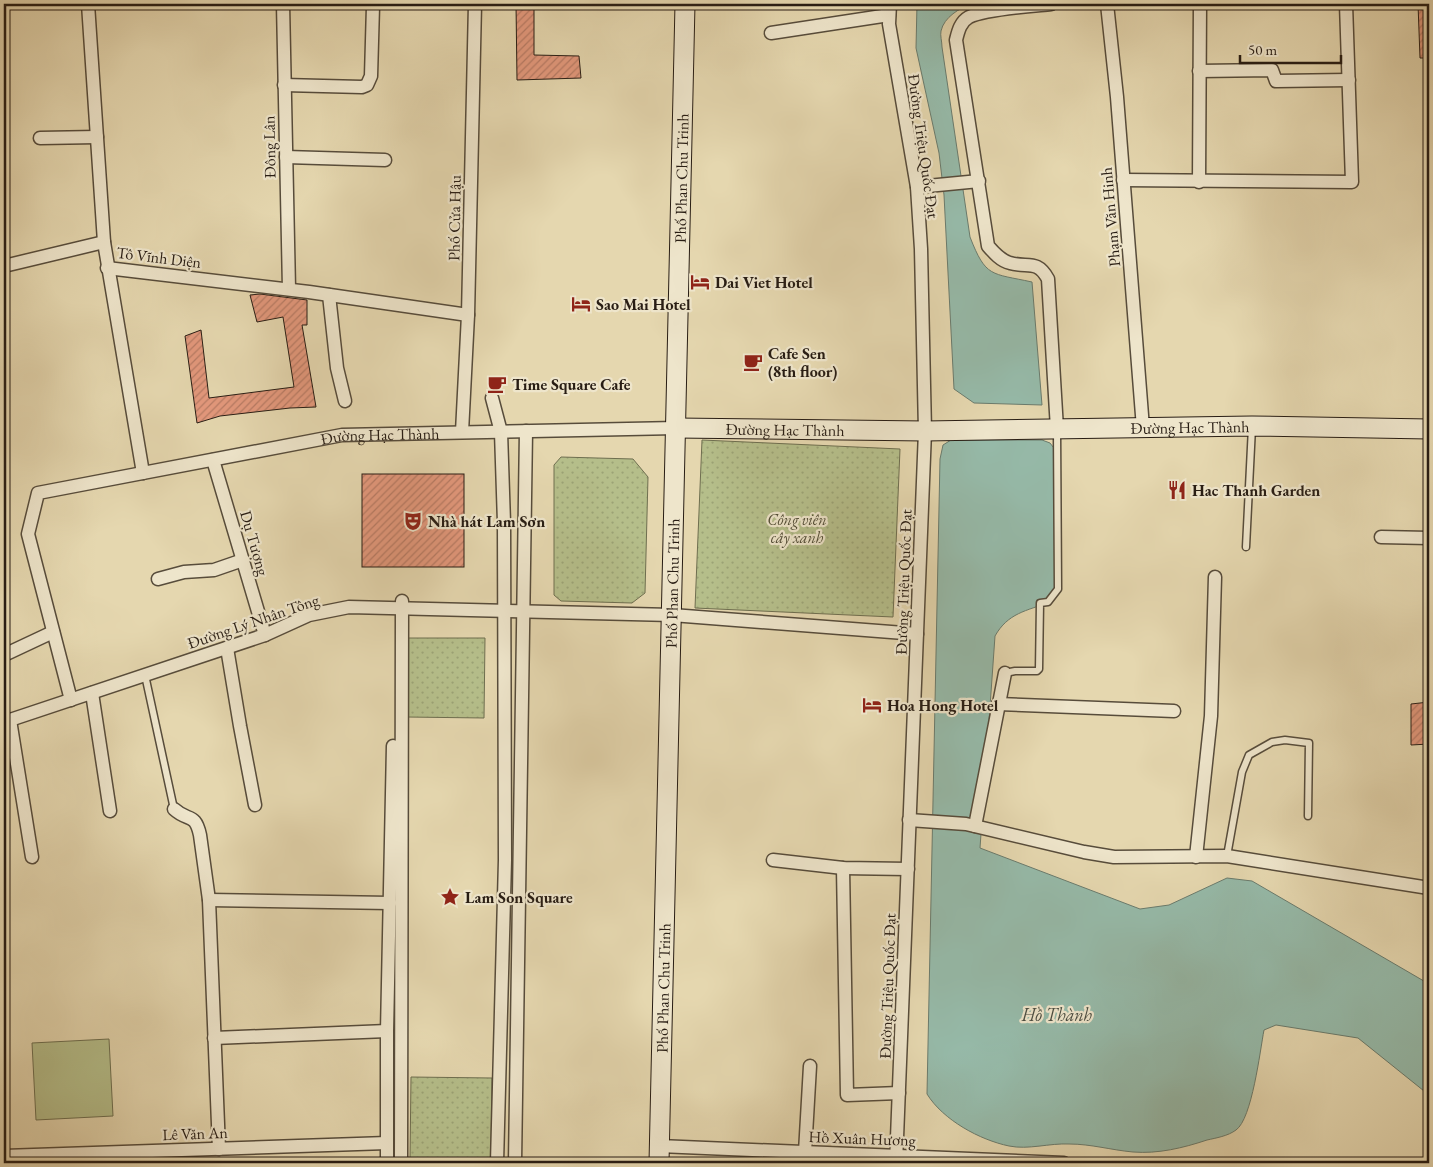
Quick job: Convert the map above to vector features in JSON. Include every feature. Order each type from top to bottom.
[{"type":"street","name":"Tô Vĩnh Diện","points":[[88,4],[107,268],[288,289],[468,314]]},
{"type":"street","name":"Đông Lân","points":[[283,4],[288,289]]},
{"type":"street","name":"Phố Cửa Hậu","points":[[462,432],[468,314],[475,4]]},
{"type":"street","name":"Phố Phan Chu Trinh","points":[[659,1155],[684,4]]},
{"type":"street","points":[[1052,4],[983,13],[967,18],[959,28],[956,40],[988,246],[998,257],[1010,263],[1032,264],[1043,270],[1048,279],[1057,429]]},
{"type":"street","name":"Phạm Văn Hinh","points":[[1107,4],[1143,428]]},
{"type":"street","points":[[1200,4],[1200,182]]},
{"type":"street","points":[[1123,180],[1352,182],[1346,4]]},
{"type":"street","points":[[284,85],[362,87],[367,85],[371,76],[373,6]]},
{"type":"street","points":[[771,33],[890,9]]},
{"type":"street","name":"Đường Triệu Quốc Đạt","points":[[890,9],[889,24],[917,187],[921,250],[924,431],[896,1160]]},
{"type":"street","points":[[1199,70],[1272,70],[1276,81],[1349,80]]},
{"type":"street","points":[[40,138],[97,137]]},
{"type":"street","points":[[286,157],[385,160]]},
{"type":"street","points":[[917,187],[979,181]]},
{"type":"street","points":[[4,266],[104,242]]},
{"type":"street","points":[[107,268],[143,473]]},
{"type":"street","points":[[329,295],[337,368],[345,401]]},
{"type":"street","points":[[492,398],[501,432],[504,524],[505,860],[497,1163]]},
{"type":"street","name":"Đường Hạc Thành","points":[[53,632],[28,534],[38,493],[342,435],[676,428],[924,431],[1252,426],[1429,429]]},
{"type":"street","points":[[515,1163],[526,431]]},
{"type":"street","name":"Dụ Tượng","points":[[213,460],[265,635]]},
{"type":"street","points":[[1381,537],[1429,538]]},
{"type":"street","points":[[158,579],[184,572],[214,570],[243,560]]},
{"type":"street","points":[[1196,857],[1211,716],[1215,577]]},
{"type":"street","points":[[387,1163],[387,1030],[400,606]]},
{"type":"street","points":[[400,606],[401,1163]]},
{"type":"street","name":"Đường Lý Nhân Tông","points":[[7,722],[265,635],[309,615],[349,607],[400,606],[503,612],[672,615],[917,634]]},
{"type":"street","points":[[4,655],[53,632],[71,700]]},
{"type":"street","points":[[227,648],[256,805]]},
{"type":"street","points":[[970,825],[1005,673]]},
{"type":"street","points":[[92,693],[110,811]]},
{"type":"street","points":[[998,704],[1174,711]]},
{"type":"street","points":[[7,722],[32,857]]},
{"type":"street","points":[[174,809],[180,815],[192,818],[198,824],[209,900],[219,1149]]},
{"type":"street","points":[[909,820],[970,825],[1084,852],[1114,857],[1227,856],[1429,888]]},
{"type":"street","points":[[773,860],[843,868],[908,869]]},
{"type":"street","points":[[843,868],[846,1094],[899,1093]]},
{"type":"street","points":[[209,900],[390,903]]},
{"type":"street","points":[[214,1038],[387,1030]]},
{"type":"street","points":[[805,1152],[810,1066]]},
{"type":"street","name":"Lê Văn An","points":[[4,1156],[99,1158],[219,1149],[387,1143]]},
{"type":"street","name":"Hồ Xuân Hương","points":[[659,1155],[805,1152],[896,1160],[1064,1163]]},
{"type":"lane","points":[[1246,547],[1252,426]]},
{"type":"lane","points":[[1005,673],[1037,671],[1040,669],[1040,603],[1048,602],[1058,589],[1057,429]]},
{"type":"lane","points":[[145,675],[174,809]]},
{"type":"lane","points":[[1227,856],[1244,767],[1250,755],[1259,748],[1272,742],[1285,740],[1309,742],[1308,816]]},
{"type":"green space","name":"Công viên cây xanh","points":[[702,440],[900,449],[893,617],[695,608]]},
{"type":"green space","points":[[561,457],[633,459],[648,477],[645,593],[632,603],[561,601],[554,595],[554,465]]},
{"type":"green space","points":[[406,638],[485,638],[484,718],[406,717]]},
{"type":"green space","points":[[109,1039],[113,1116],[36,1120],[32,1043]]},
{"type":"green space","points":[[411,1077],[492,1078],[491,1160],[410,1159]]},
{"type":"water","points":[[917,4],[971,4],[949,17],[941,31],[970,237],[981,260],[992,272],[1032,282],[1042,405],[974,403],[954,389],[944,195],[939,153],[916,48]]},
{"type":"water","name":"Hồ Thành","points":[[951,440],[1042,440],[1050,443],[1057,452],[1056,586],[1050,602],[1018,614],[1006,622],[995,636],[980,848],[1140,909],[1169,905],[1227,878],[1252,881],[1429,984],[1429,1095],[1358,1038],[1276,1025],[1264,1030],[1251,1099],[1242,1123],[1236,1130],[1226,1135],[1170,1150],[1133,1152],[1069,1144],[1009,1146],[986,1139],[963,1128],[942,1112],[927,1094],[940,459],[943,445]]},
{"type":"building","points":[[516,4],[534,4],[534,55],[579,56],[581,78],[517,80]]},
{"type":"building","points":[[1418,4],[1429,4],[1429,58],[1420,58]]},
{"type":"building","points":[[260,294],[307,300],[307,325],[302,325],[316,407],[220,416],[197,423],[185,336],[201,330],[209,398],[294,387],[283,317],[257,322],[250,295]]},
{"type":"building","name":"Nhà hát Lam Sơn","points":[[362,474],[464,474],[464,567],[362,567]]},
{"type":"building","points":[[1429,702],[1429,744],[1411,745],[1411,704]]},
{"type":"place","name":"Dai Viet Hotel","points":[[700,282]]},
{"type":"place","name":"Sao Mai Hotel","points":[[581,304]]},
{"type":"place","name":"Cafe Sen (8th floor)","points":[[753,362]]},
{"type":"place","name":"Time Square Cafe","points":[[497,384]]},
{"type":"place","name":"Hac Thanh Garden","points":[[1177,490]]},
{"type":"place","name":"Nhà hát Lam Sơn","points":[[413,521]]},
{"type":"place","name":"Hoa Hong Hotel","points":[[872,705]]},
{"type":"place","name":"Lam Son Square","points":[[450,897]]}]
